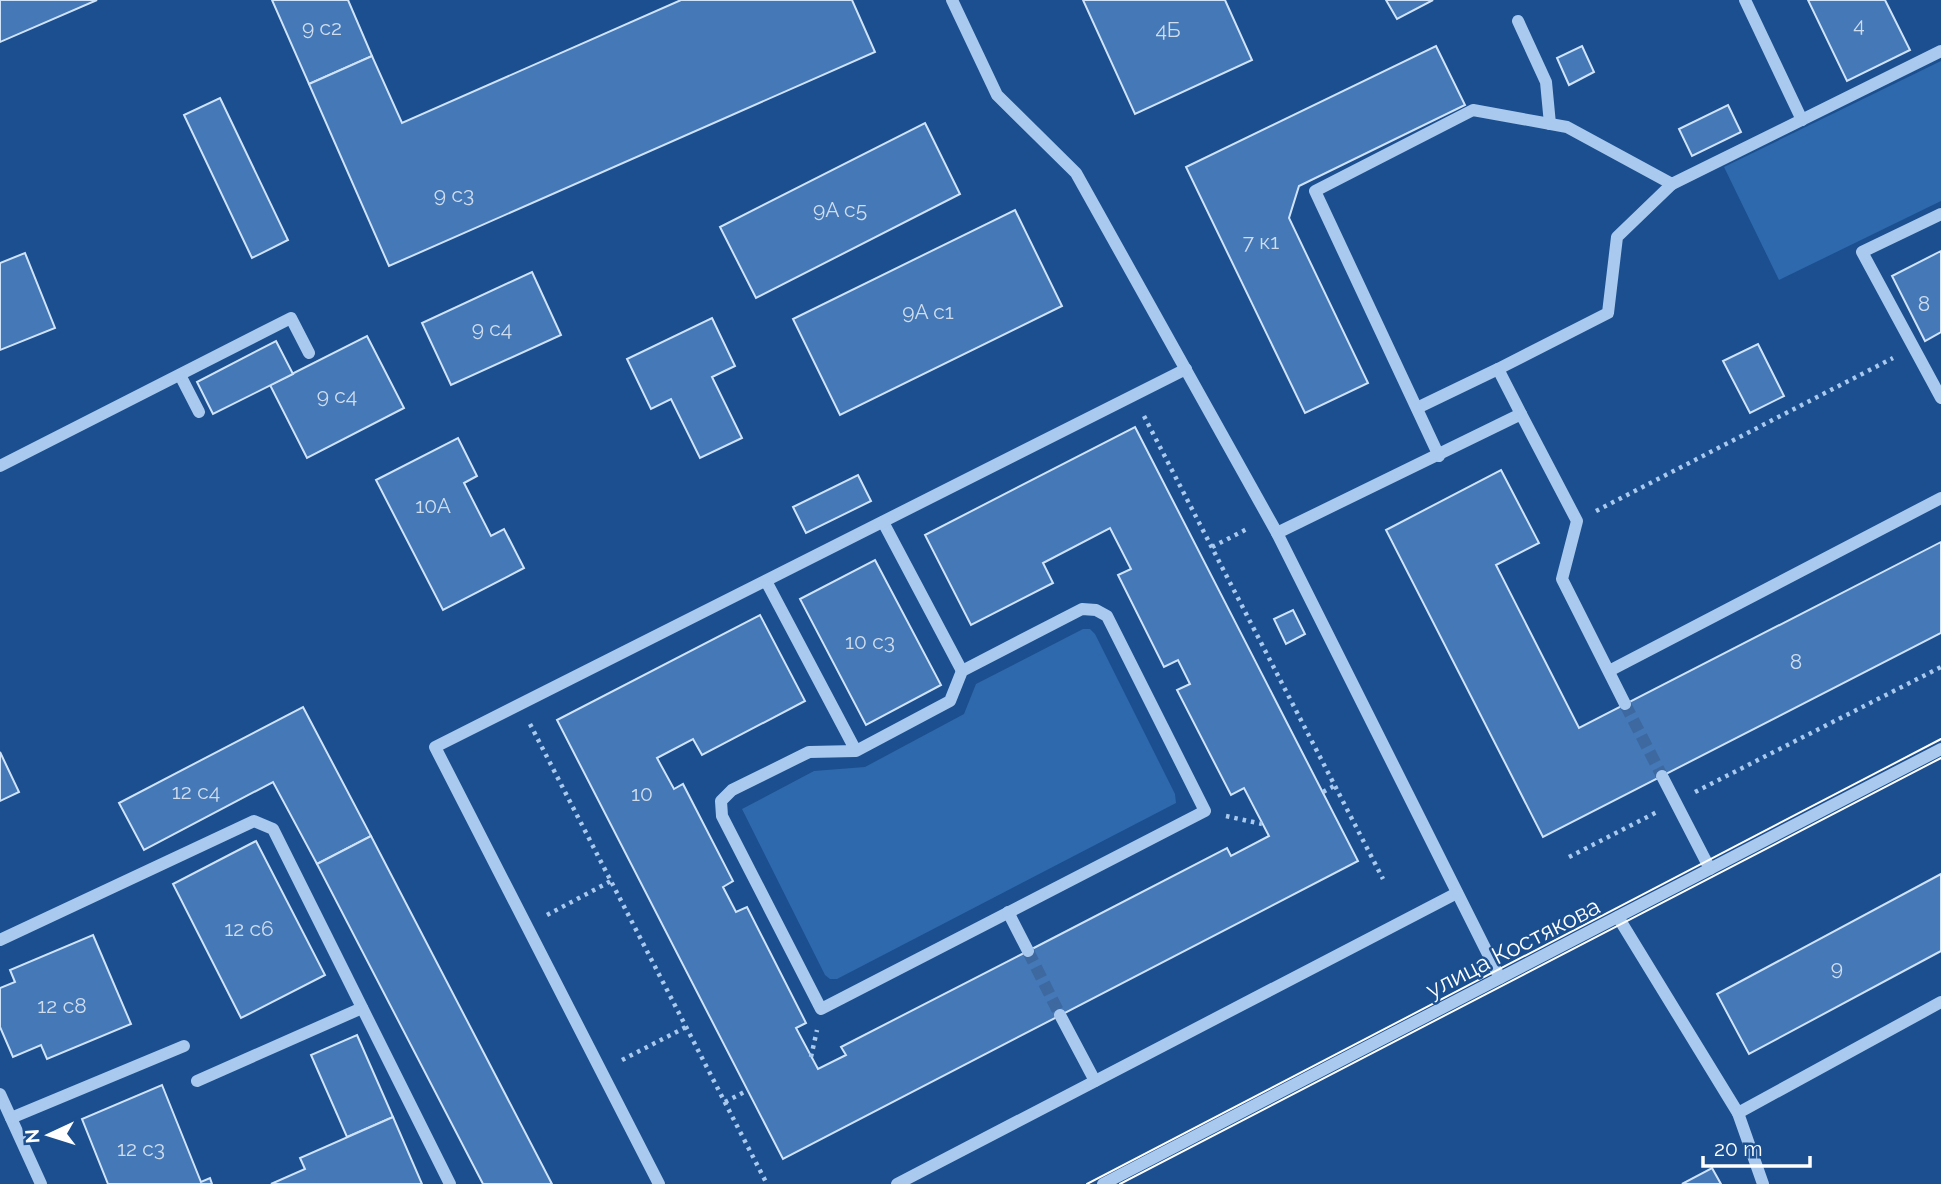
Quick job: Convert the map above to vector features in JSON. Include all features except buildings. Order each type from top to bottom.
[{"type":"street","points":[[952,0],[997,95],[1076,173],[1278,533],[1500,978]]},
{"type":"street","points":[[1745,0],[1802,120]]},
{"type":"street","points":[[1518,21],[1546,82],[1550,124]]},
{"type":"street","points":[[1417,408],[1608,313],[1617,237],[1672,184],[1941,51]]},
{"type":"street","points":[[1440,456],[1315,191],[1473,110],[1567,127],[1672,184]]},
{"type":"street","points":[[1941,214],[1862,252],[1941,398]]},
{"type":"street","points":[[0,466],[291,318],[309,354]]},
{"type":"street","points":[[659,1184],[435,747],[1186,369]]},
{"type":"street","points":[[1498,369],[1577,521],[1562,579],[1625,704]]},
{"type":"street","points":[[180,374],[199,412]]},
{"type":"street","points":[[1278,533],[1521,414]]},
{"type":"street","points":[[1609,671],[1941,498]]},
{"type":"street","points":[[883,522],[962,671]]},
{"type":"street","points":[[766,581],[856,751]]},
{"type":"street","points":[[1082,609],[1096,610],[1107,616],[1205,811],[821,1009],[722,816],[721,801],[732,790],[809,752],[856,751],[950,701],[962,671],[1082,609]]},
{"type":"street","name":"улица Костякова","points":[[1103,1184],[1941,749]]},
{"type":"street","points":[[1662,776],[1710,869]]},
{"type":"street","points":[[0,940],[254,821],[273,829],[450,1184]]},
{"type":"street","points":[[897,1184],[1457,893]]},
{"type":"street","points":[[1008,912],[1028,951]]},
{"type":"street","points":[[1618,917],[1738,1113],[1763,1184]]},
{"type":"street","points":[[1738,1113],[1941,1002]]},
{"type":"street","points":[[197,1081],[362,1009]]},
{"type":"street","points":[[1060,1015],[1095,1081]]},
{"type":"street","points":[[11,1118],[184,1046]]},
{"type":"street","points":[[0,1094],[41,1184]]},
{"type":"path","points":[[1577,521],[1914,348]]},
{"type":"path","points":[[1134,395],[1383,879]]},
{"type":"path","points":[[1212,547],[1269,518]]},
{"type":"path","points":[[1569,857],[1941,667]]},
{"type":"path","points":[[520,704],[767,1184]]},
{"type":"path","points":[[1323,792],[1335,786]]},
{"type":"path","points":[[1205,811],[1262,824]]},
{"type":"path","points":[[527,925],[611,881]]},
{"type":"path","points":[[601,1071],[686,1027]]},
{"type":"path","points":[[725,1102],[747,1090]]},
{"type":"shaded area","points":[[1941,61],[1941,201],[1779,280],[1724,167]]},
{"type":"shaded area","points":[[1083,629],[1090,629],[1095,634],[1175,794],[1176,803],[837,979],[830,979],[825,975],[742,809],[814,771],[865,767],[964,714],[976,684]]},
{"type":"tunnel","points":[[1625,704],[1662,776]]},
{"type":"tunnel","points":[[1028,951],[1060,1015]]},
{"type":"tram line","points":[[1087,1184],[1941,739]]},
{"type":"tram line","points":[[1120,1184],[1941,758]]}]
